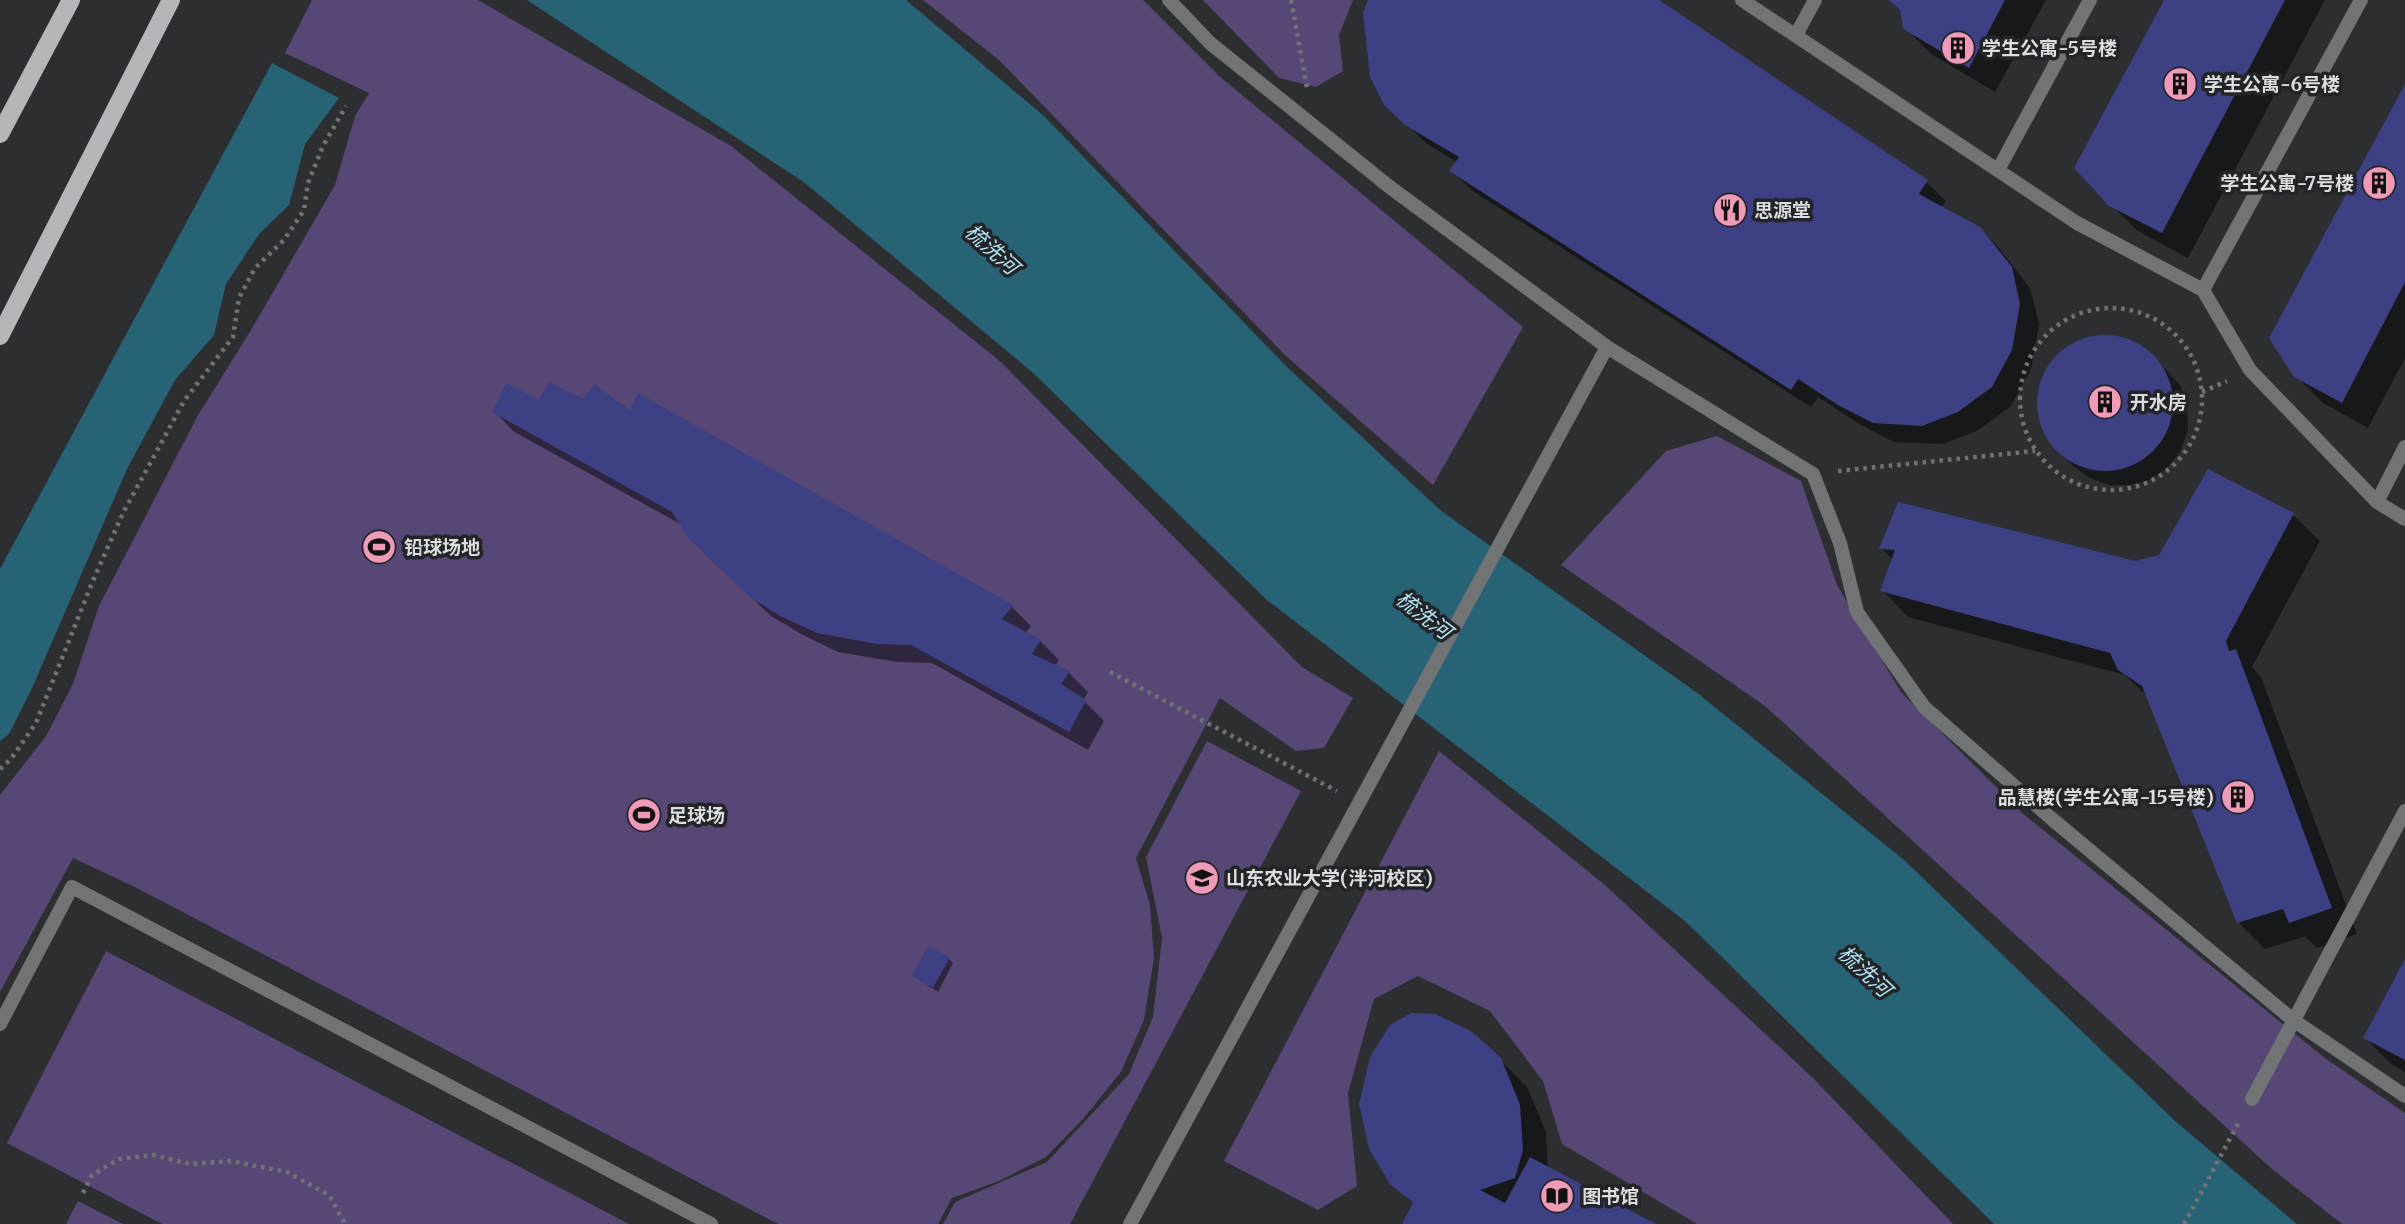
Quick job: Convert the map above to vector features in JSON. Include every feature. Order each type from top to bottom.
[{"type":"main road","points":[[0,134],[71,0]]},
{"type":"main road","points":[[0,336],[171,0]]},
{"type":"street","points":[[1169,0],[1210,43],[1391,188],[1607,347],[1813,474],[1840,543],[1857,612],[1924,707],[2052,819],[2293,1020],[2405,1096]]},
{"type":"street","points":[[1742,0],[2077,223],[2203,290],[2249,370],[2377,502],[2405,519]]},
{"type":"street","points":[[1796,35],[1815,0]]},
{"type":"street","points":[[1998,170],[2090,0]]},
{"type":"street","points":[[2203,290],[2361,0]]},
{"type":"street","points":[[1130,1224],[1607,347]]},
{"type":"street","points":[[2377,502],[2405,447]]},
{"type":"street","points":[[2252,1098],[2405,811]]},
{"type":"street","points":[[0,1024],[72,887],[710,1224]]},
{"type":"path","points":[[1291,0],[1315,127]]},
{"type":"path","points":[[0,769],[12,759],[36,723],[123,513],[184,401],[233,337],[239,298],[255,268],[284,240],[304,210],[308,183],[323,146],[346,106]]},
{"type":"path","points":[[2124,307],[2153,317],[2178,336],[2194,362],[2202,392],[2199,423],[2186,451],[2165,472],[2139,486],[2110,491],[2091,488],[2081,486],[2056,472],[2035,451],[2023,425],[2019,396],[2024,368],[2040,340],[2064,320],[2092,309],[2124,307]]},
{"type":"path","points":[[1813,474],[2035,451]]},
{"type":"path","points":[[1110,672],[1359,802]]},
{"type":"path","points":[[2184,1224],[2252,1098]]},
{"type":"path","points":[[83,1192],[92,1175],[119,1159],[153,1155],[190,1164],[231,1161],[287,1172],[330,1195],[345,1224]]},
{"type":"shaded area","points":[[312,0],[478,0],[731,146],[1001,362],[1302,667],[1353,698],[1324,748],[1296,751],[1220,698],[1136,858],[1150,905],[1154,958],[1144,1020],[1121,1072],[1083,1119],[1046,1157],[999,1181],[952,1198],[938,1224],[778,1224],[137,888],[73,858],[0,992],[0,795],[46,736],[73,684],[99,606],[197,417],[335,185],[355,116],[369,93],[285,53]]},
{"type":"shaded area","points":[[923,0],[1143,0],[1219,76],[1523,327],[1433,485],[1285,355],[999,60]]},
{"type":"shaded area","points":[[1203,0],[1353,0],[1339,35],[1343,71],[1316,87],[1279,78]]},
{"type":"shaded area","points":[[1717,436],[1801,481],[1837,585],[1901,692],[2022,813],[2325,1058],[2405,1113],[2405,1224],[2342,1224],[2272,1169],[1765,706],[1561,565],[1666,451]]},
{"type":"shaded area","points":[[1207,741],[1301,791],[1070,1224],[943,1224],[955,1202],[1047,1162],[1129,1074],[1153,1017],[1162,938],[1146,857]]},
{"type":"shaded area","points":[[1439,751],[1605,885],[1814,1079],[1953,1224],[1697,1224],[1562,1144],[1543,1081],[1490,1011],[1418,976],[1374,999],[1348,1093],[1357,1186],[1318,1210],[1224,1161]]},
{"type":"shaded area","points":[[106,951],[629,1224],[162,1224],[7,1143]]},
{"type":"shaded area","points":[[78,1201],[123,1224],[66,1224]]},
{"type":"water","name":"梳洗河","points":[[527,0],[906,0],[1044,116],[1287,367],[1440,510],[1696,692],[1904,860],[2174,1120],[2297,1224],[1994,1224],[1685,921],[1267,600],[1031,371],[805,183]]},
{"type":"water","points":[[272,63],[339,98],[305,144],[289,205],[259,234],[226,284],[214,335],[175,380],[127,469],[33,686],[9,734],[0,741],[0,569]]},
{"type":"building","name":"思源堂","points":[[1368,0],[1659,0],[1928,180],[1919,194],[1980,227],[2012,267],[2020,304],[2012,350],[1992,387],[1958,412],[1922,426],[1873,423],[1838,405],[1798,379],[1791,390],[1449,171],[1459,157],[1405,125],[1384,105],[1370,77],[1363,13]]},
{"type":"building","name":"学生公寓-5号楼","points":[[1889,0],[2005,0],[1969,68],[1903,29],[1900,10]]},
{"type":"building","name":"学生公寓-6号楼","points":[[2164,0],[2285,0],[2162,233],[2109,206],[2074,168]]},
{"type":"building","name":"学生公寓-7号楼","points":[[2405,84],[2405,282],[2342,403],[2294,377],[2269,338]]},
{"type":"building","name":"开水房","points":[[2105,335],[2131,340],[2153,355],[2168,377],[2173,403],[2168,429],[2153,451],[2131,466],[2105,471],[2079,466],[2057,451],[2042,429],[2037,403],[2042,377],[2057,355],[2079,340]]},
{"type":"building","points":[[549,382],[583,399],[594,384],[630,410],[638,393],[1013,605],[1002,619],[1041,640],[1032,654],[1070,671],[1061,684],[1086,700],[1069,732],[911,645],[877,644],[817,633],[782,617],[750,597],[689,539],[672,512],[492,412],[506,383],[539,400]]},
{"type":"building","name":"品慧楼(学生公寓-15号楼)","points":[[2208,469],[2294,513],[2226,641],[2229,651],[2236,649],[2332,908],[2289,923],[2283,909],[2237,923],[2142,686],[2118,670],[2110,653],[1880,591],[1895,550],[1879,549],[1898,502],[2135,561],[2159,555]]},
{"type":"building","points":[[928,946],[950,957],[933,988],[912,976]]},
{"type":"building","points":[[2405,959],[2405,1060],[2363,1038]]},
{"type":"building","points":[[1411,1013],[1435,1014],[1471,1031],[1501,1058],[1520,1105],[1523,1150],[1515,1178],[1480,1190],[1505,1203],[1530,1157],[1656,1224],[1402,1224],[1413,1203],[1390,1184],[1369,1149],[1359,1104],[1370,1057],[1390,1025]]},
{"type":"place","name":"学生公寓-5号楼","points":[[1958,48]]},
{"type":"place","name":"学生公寓-6号楼","points":[[2180,84]]},
{"type":"place","name":"学生公寓-7号楼","points":[[2379,183]]},
{"type":"place","name":"思源堂","points":[[1730,210]]},
{"type":"place","name":"开水房","points":[[2105,402]]},
{"type":"place","name":"铅球场地","points":[[379,547]]},
{"type":"place","name":"品慧楼(学生公寓-15号楼)","points":[[2238,797]]},
{"type":"place","name":"足球场","points":[[644,815]]},
{"type":"place","name":"山东农业大学(泮河校区)","points":[[1202,878]]},
{"type":"place","name":"图书馆","points":[[1557,1196]]}]
